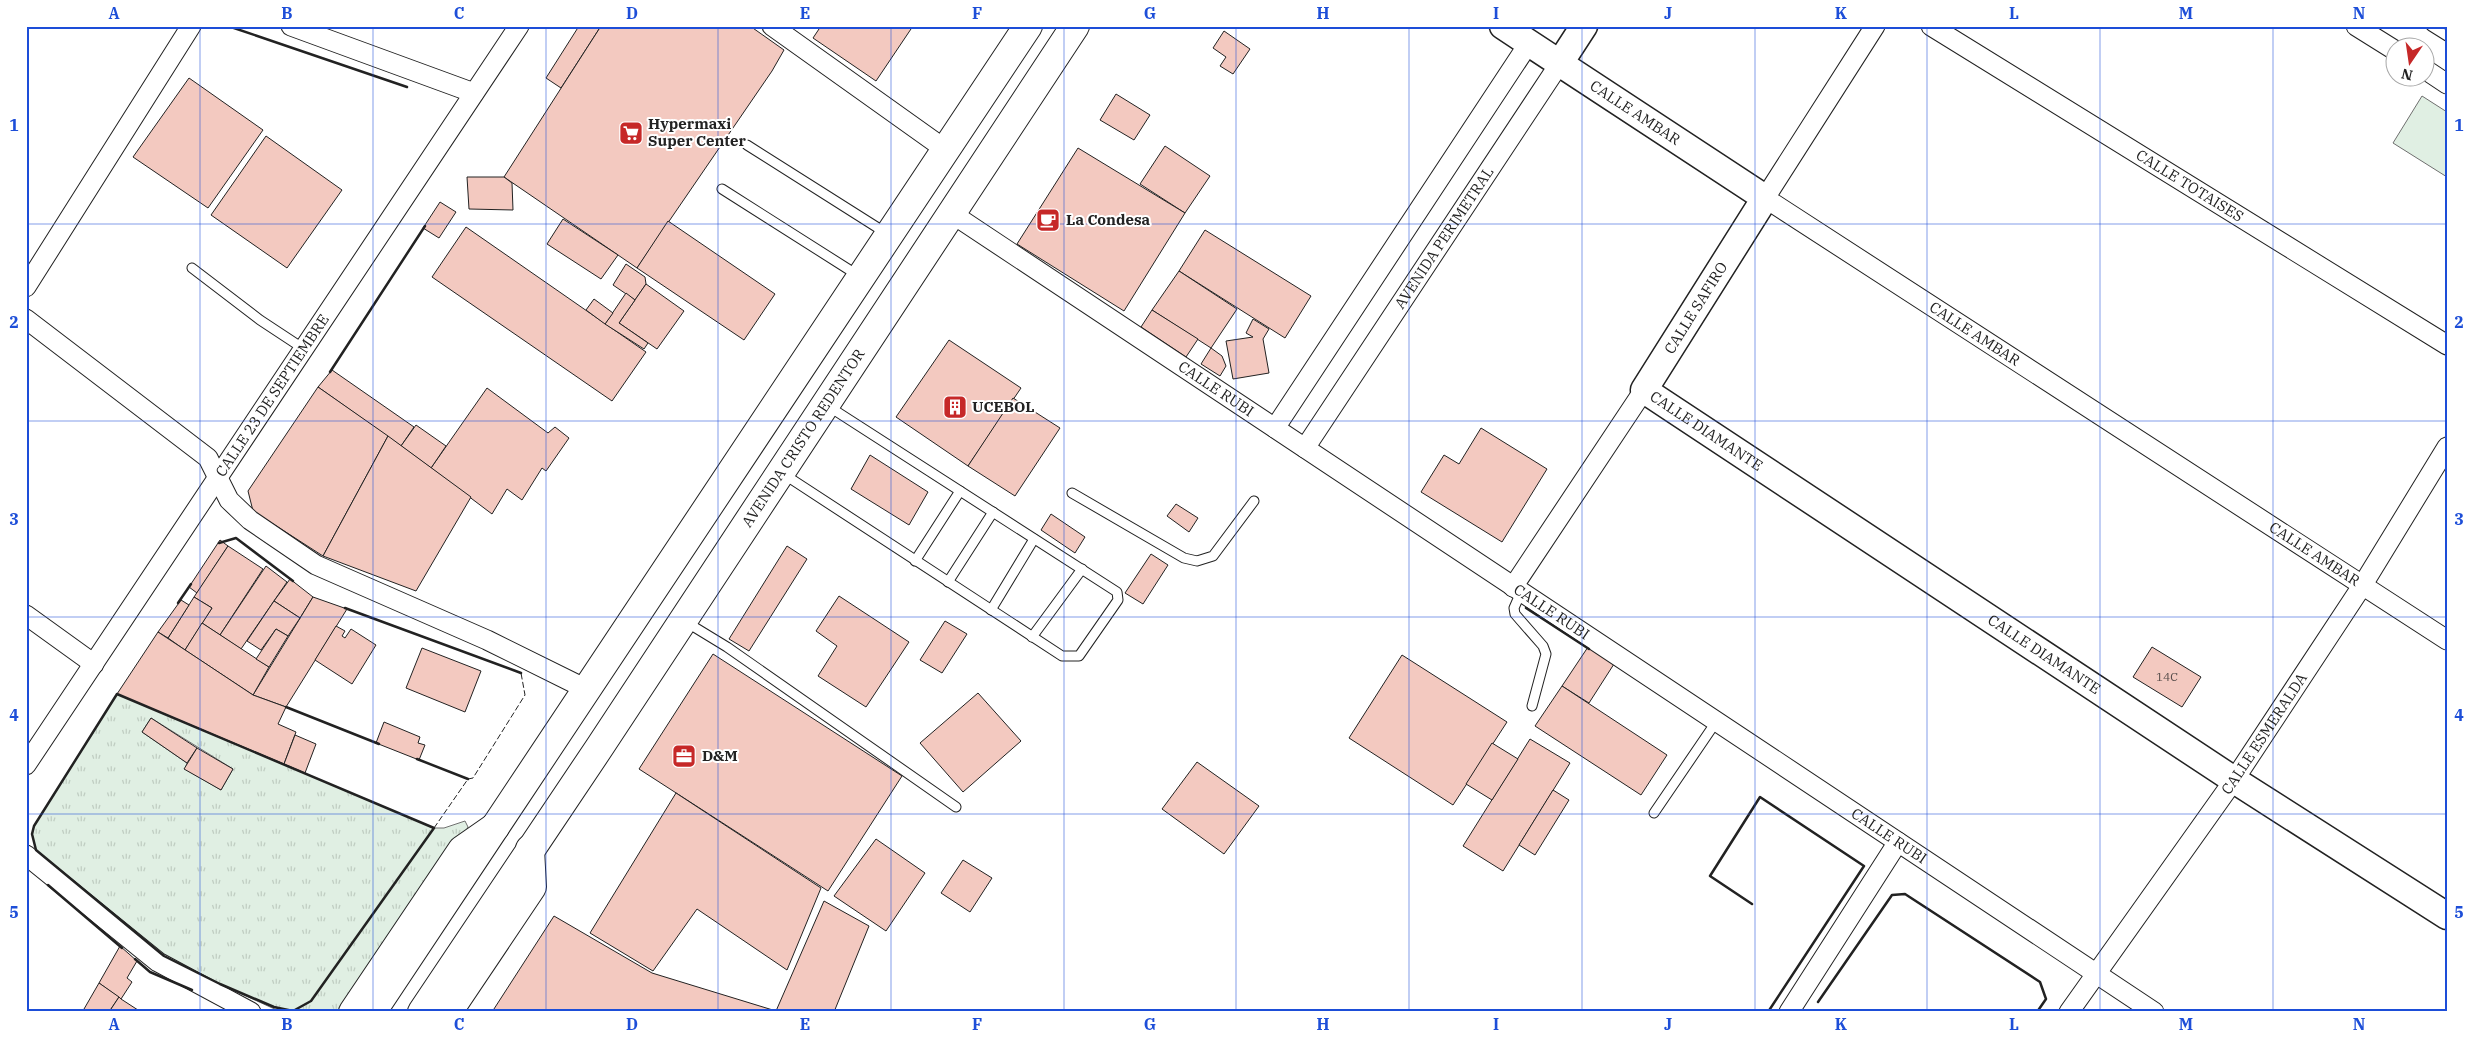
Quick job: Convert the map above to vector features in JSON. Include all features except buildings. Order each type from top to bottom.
[{"type":"main road","points":[[372,1012],[1028,26]]},
{"type":"main road","name":"AVENIDA CRISTO REDENTOR","points":[[422,1012],[1075,26]]},
{"type":"main road","points":[[353,1012],[462,850],[495,827]]},
{"type":"main road","points":[[448,1012],[532,887],[530,849]]},
{"type":"street","points":[[26,287],[191,26]]},
{"type":"street","points":[[291,26],[474,93]]},
{"type":"street","name":"CALLE 23 DE SEPTIEMBRE","points":[[26,765],[519,26]]},
{"type":"street","points":[[772,26],[946,150]]},
{"type":"street","name":"CALLE AMBAR","points":[[1503,26],[1535,35],[1560,63],[2447,640]]},
{"type":"street","name":"AVENIDA PERIMETRAL","points":[[1305,448],[1584,26]]},
{"type":"street","name":"CALLE SAFIRO","points":[[1517,590],[1875,26]]},
{"type":"street","name":"CALLE TOTAISES","points":[[1931,26],[2447,345]]},
{"type":"street","points":[[2356,26],[2386,45]]},
{"type":"street","points":[[1275,428],[1535,35]]},
{"type":"street","points":[[2436,77],[2447,84]]},
{"type":"street","name":"CALLE RUBI","points":[[951,213],[2154,1012]]},
{"type":"street","points":[[26,319],[208,458],[229,500],[250,520],[316,565],[487,640],[586,689]]},
{"type":"street","name":"CALLE DIAMANTE","points":[[1644,390],[2234,780],[2447,916]]},
{"type":"street","name":"CALLE ESMERALDA","points":[[2070,1012],[2234,780],[2362,586],[2447,447]]},
{"type":"street","points":[[26,615],[94,664]]},
{"type":"street","points":[[1790,1012],[1898,842]]},
{"type":"street","points":[[26,855],[158,962],[251,1012]]},
{"type":"lane","points":[[2431,26],[2447,36]]},
{"type":"lane","points":[[747,145],[889,235]]},
{"type":"lane","points":[[722,189],[861,277]]},
{"type":"lane","points":[[192,268],[260,320],[304,349]]},
{"type":"lane","points":[[780,471],[914,561],[1062,656],[1079,656],[1119,596],[1117,592],[1082,569],[824,404]]},
{"type":"lane","points":[[914,561],[960,491]]},
{"type":"lane","points":[[1072,493],[1184,558],[1196,561],[1213,556],[1254,501]]},
{"type":"lane","points":[[948,582],[993,512]]},
{"type":"lane","points":[[991,610],[1034,539]]},
{"type":"lane","points":[[1032,637],[1082,569]]},
{"type":"lane","points":[[1517,590],[1515,614],[1544,646],[1546,654],[1532,706]]},
{"type":"lane","points":[[682,620],[727,647],[956,807]]},
{"type":"lane","points":[[1654,813],[1716,722]]},
{"type":"green space","points":[[2422,96],[2447,112],[2447,177],[2393,143]]},
{"type":"green space","points":[[117,694],[434,828],[444,828],[465,821],[468,827],[454,854],[342,1012],[281,1012],[164,956],[36,850],[32,834],[34,826]],"holes":[[[151,718],[233,769],[221,790],[185,769],[187,763],[142,732]]]},
{"type":"fence","points":[[434,828],[468,779],[473,778],[525,695],[521,673]]},
{"type":"wall","points":[[228,26],[407,87]]},
{"type":"wall","points":[[330,372],[425,226]]},
{"type":"wall","points":[[219,543],[236,538],[293,581]]},
{"type":"wall","points":[[178,603],[191,584]]},
{"type":"wall","points":[[345,608],[521,673]]},
{"type":"wall","points":[[1526,608],[1589,649]]},
{"type":"wall","points":[[117,694],[434,828],[311,1001],[293,1011],[274,1007],[220,984],[164,956],[36,850],[32,834],[34,826],[117,694]]},
{"type":"wall","points":[[286,707],[379,744]]},
{"type":"wall","points":[[417,759],[468,779]]},
{"type":"wall","points":[[1752,904],[1710,876],[1760,797],[1864,866],[1768,1012]]},
{"type":"wall","points":[[48,885],[122,948]]},
{"type":"wall","points":[[1818,1002],[1892,895],[1905,894],[2040,982],[2046,999],[2037,1012]]},
{"type":"wall","points":[[135,959],[150,972],[192,990]]},
{"type":"place","name":"Hypermaxi Super Center","points":[[631,133]]},
{"type":"place","name":"La Condesa","points":[[1048,220]]},
{"type":"place","name":"UCEBOL","points":[[955,407]]},
{"type":"place","name":"D&M","points":[[684,756]]}]
